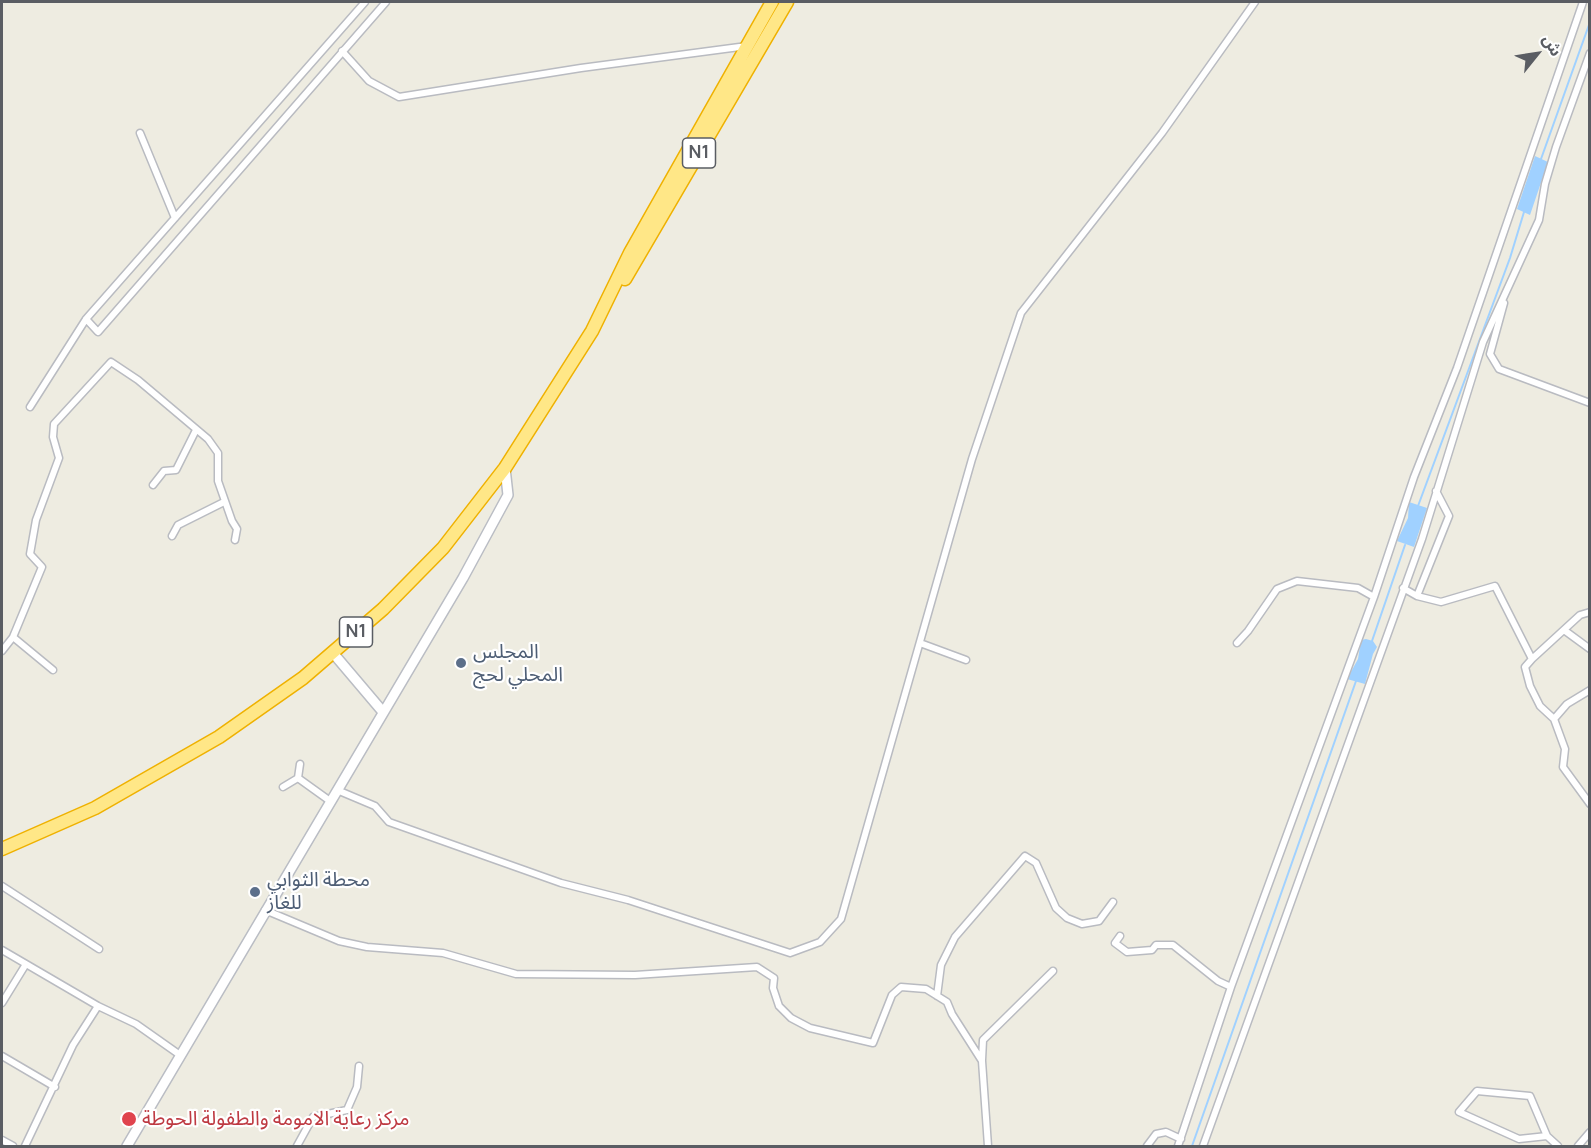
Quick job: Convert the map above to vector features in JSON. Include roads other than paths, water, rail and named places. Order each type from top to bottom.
[{"type":"highway","name":"N1","points":[[608,302],[630,253],[772,2]]},
{"type":"highway","name":"N1","points":[[2,849],[94,808],[219,737],[303,678],[413,580],[462,524],[505,468],[608,302],[639,257],[787,2]]},
{"type":"main road","points":[[127,1146],[463,578],[508,495],[505,468]]},
{"type":"main road","points":[[333,653],[382,712]]},
{"type":"street","points":[[30,407],[86,319],[365,2]]},
{"type":"street","points":[[86,319],[98,332],[386,2]]},
{"type":"street","points":[[337,790],[375,806],[390,822],[561,883],[628,900],[790,953],[820,942],[841,919],[972,459],[1021,313],[1162,133],[1255,2]]},
{"type":"street","points":[[1178,1146],[1231,987],[1374,597],[1414,477],[1512,212],[1583,2]]},
{"type":"street","points":[[342,51],[369,81],[399,97],[581,68],[747,46]]},
{"type":"street","points":[[1203,1146],[1422,539],[1484,342],[1539,220],[1551,166],[1568,109],[1590,53]]},
{"type":"street","points":[[140,133],[175,218]]},
{"type":"street","points":[[1506,296],[1490,354],[1499,369],[1590,403]]},
{"type":"street","points":[[1480,356],[1490,354]]},
{"type":"street","points":[[2,651],[13,637],[42,567],[30,554],[36,520],[59,458],[53,437],[54,424],[111,362],[138,380],[208,439],[218,453],[218,481],[224,502],[237,529],[236,540]]},
{"type":"street","points":[[153,485],[164,471],[176,470],[196,430]]},
{"type":"street","points":[[1417,596],[1449,516],[1436,490]]},
{"type":"street","points":[[172,536],[178,525],[224,502]]},
{"type":"street","points":[[1237,643],[1277,589],[1297,581],[1358,588],[1374,597]]},
{"type":"street","points":[[1403,588],[1417,596],[1441,602],[1495,586],[1532,658]]},
{"type":"street","points":[[1590,612],[1580,615],[1532,658],[1525,668],[1530,686],[1540,706],[1554,718],[1564,749],[1563,767],[1590,804]]},
{"type":"street","points":[[1564,630],[1590,649]]},
{"type":"street","points":[[13,637],[53,670]]},
{"type":"street","points":[[920,644],[966,660]]},
{"type":"street","points":[[1554,718],[1567,704],[1590,690]]},
{"type":"street","points":[[298,778],[300,764]]},
{"type":"street","points":[[283,787],[298,778]]},
{"type":"street","points":[[298,778],[330,801]]},
{"type":"street","points":[[937,996],[941,965],[956,937],[1025,856],[1036,863],[1056,908],[1067,918],[1082,924],[1099,921],[1113,902]]},
{"type":"street","points":[[2,885],[99,949]]},
{"type":"street","points":[[265,910],[339,941],[367,947],[443,953],[516,974],[635,975],[757,967],[774,978],[773,988],[779,1006],[791,1018],[810,1028],[873,1043],[892,995],[902,987],[926,989],[947,1002],[952,1014],[982,1061]]},
{"type":"street","points":[[1120,936],[1116,943],[1128,952],[1152,950],[1156,945],[1173,945],[1218,981],[1231,987]]},
{"type":"street","points":[[2,950],[98,1006],[136,1024],[180,1054]]},
{"type":"street","points":[[2,1003],[26,964]]},
{"type":"street","points":[[988,1146],[982,1061],[983,1040],[1053,971]]},
{"type":"street","points":[[26,1146],[73,1046],[98,1006]]},
{"type":"street","points":[[2,1056],[55,1087]]},
{"type":"street","points":[[297,1146],[313,1117],[347,1110],[357,1087],[359,1066]]},
{"type":"street","points":[[1547,1136],[1520,1139],[1460,1112],[1477,1090],[1530,1096],[1547,1136],[1558,1146]]},
{"type":"street","points":[[1147,1146],[1156,1134],[1166,1132],[1181,1139]]},
{"type":"street","points":[[1578,1146],[1590,1132]]},
{"type":"street","points":[[2,1140],[13,1146]]},
{"type":"water","points":[[1535,156],[1548,162],[1530,215],[1517,209]]},
{"type":"water","points":[[1409,502],[1427,508],[1414,547],[1397,541],[1408,518]]},
{"type":"water","points":[[1361,640],[1373,641],[1377,647],[1365,684],[1347,679],[1358,659]]},
{"type":"waterway","points":[[1541,159],[1590,22]]},
{"type":"waterway","points":[[1418,506],[1510,258],[1524,212]]},
{"type":"waterway","points":[[1372,641],[1405,545]]},
{"type":"waterway","points":[[1192,1146],[1356,681]]},
{"type":"place","name":"المجلس المحلي لحج","points":[[461,663]]},
{"type":"place","name":"محطة الثوابي للغاز","points":[[255,892]]},
{"type":"place","name":"مركز رعاية الامومة والطفولة الحوطة","points":[[129,1119]]}]
